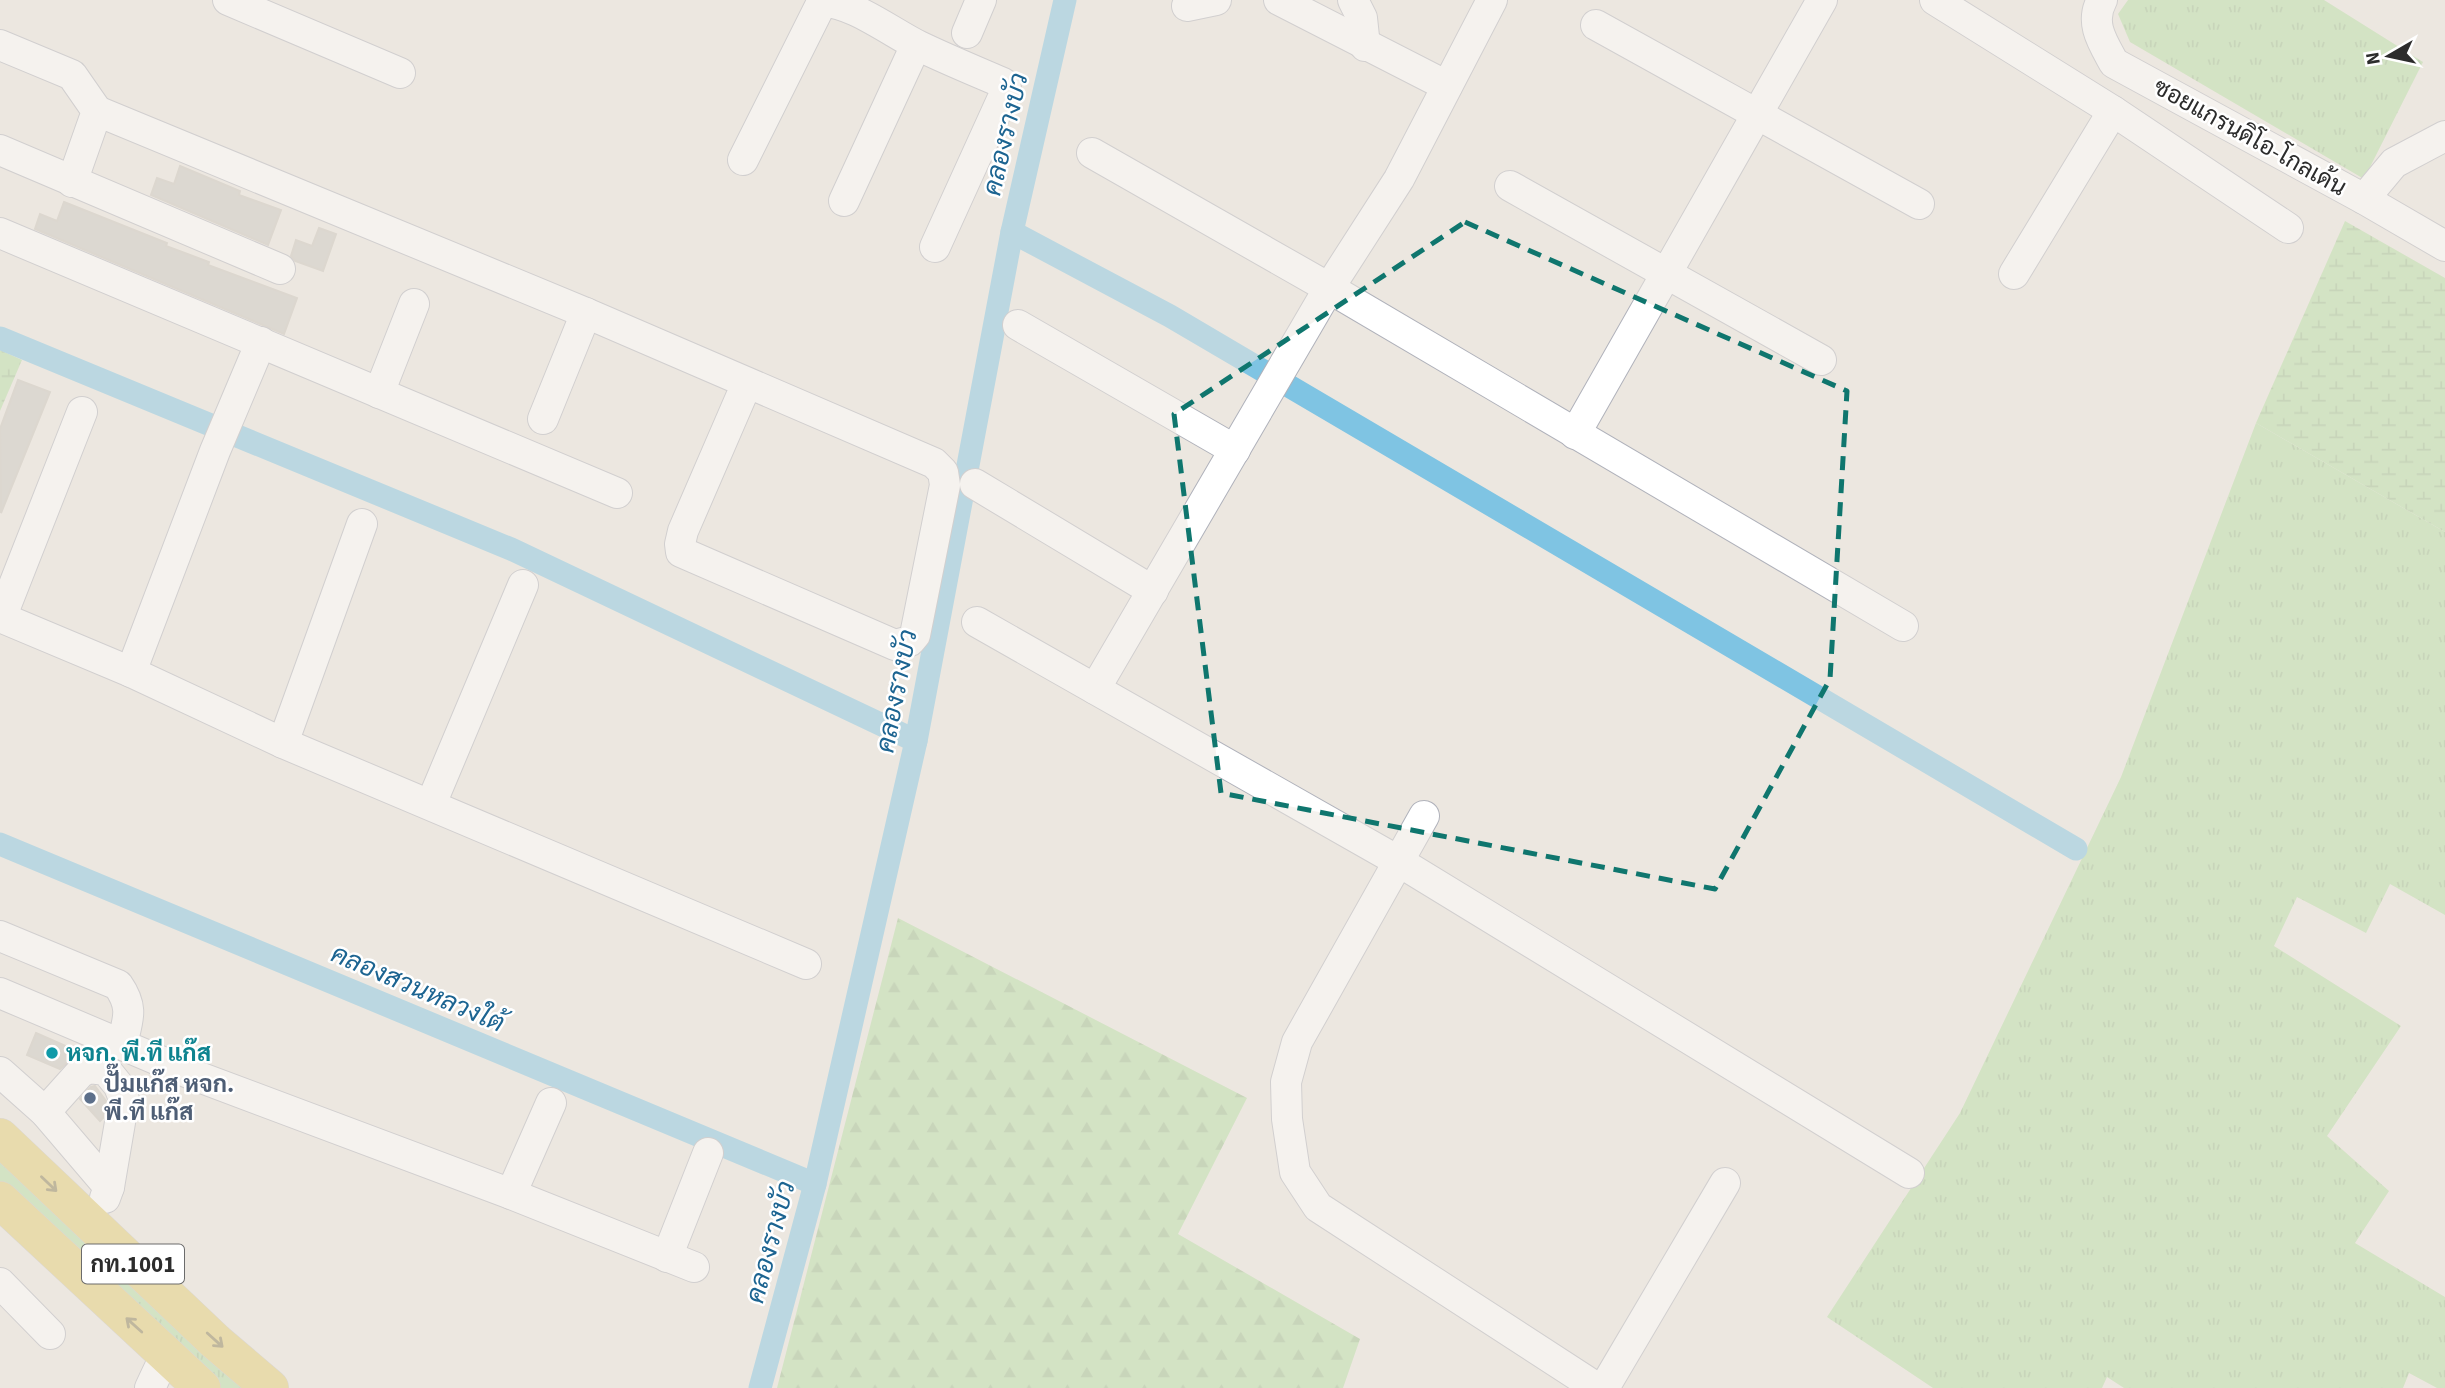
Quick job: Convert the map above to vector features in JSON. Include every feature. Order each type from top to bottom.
[{"type":"main road","name":"กท.1001","points":[[0,1137],[216,1342],[270,1388]]},
{"type":"main road","name":"กท.1001","points":[[0,1200],[202,1388]]},
{"type":"street","points":[[228,0],[400,73]]},
{"type":"street","points":[[967,33],[981,0]]},
{"type":"street","points":[[1187,6],[1216,0]]},
{"type":"street","points":[[1279,0],[1447,86]]},
{"type":"street","points":[[1353,0],[1362,19],[1365,46]]},
{"type":"street","points":[[1096,689],[1329,288],[1399,178],[1492,0]]},
{"type":"street","points":[[1575,434],[1822,0]]},
{"type":"street","points":[[1935,0],[2113,111],[2288,228]]},
{"type":"street","name":"ซอยแกรนดิโอ-โกลเด้น","points":[[2102,0],[2098,7],[2097,30],[2114,63],[2445,246]]},
{"type":"street","points":[[743,160],[822,2],[866,6],[916,44],[1003,83],[1006,88],[935,247]]},
{"type":"street","points":[[1596,25],[1919,204]]},
{"type":"street","points":[[844,201],[916,44]]},
{"type":"street","points":[[0,45],[72,75],[97,111],[586,313],[934,463],[943,472],[945,485],[915,635],[910,641],[895,645],[681,552],[683,531],[747,383]]},
{"type":"street","points":[[72,182],[97,111]]},
{"type":"street","points":[[2014,274],[2113,111]]},
{"type":"street","points":[[2364,199],[2394,163],[2445,136]]},
{"type":"street","points":[[0,150],[280,269]]},
{"type":"street","points":[[1092,153],[1329,288],[1903,626]]},
{"type":"street","points":[[1510,186],[1821,360]]},
{"type":"street","points":[[0,233],[617,493]]},
{"type":"street","points":[[379,393],[414,304]]},
{"type":"street","points":[[543,419],[586,313]]},
{"type":"street","points":[[1018,325],[1235,450]]},
{"type":"street","points":[[131,672],[215,451],[261,342]]},
{"type":"street","points":[[82,412],[0,618],[131,672],[283,743],[806,964]]},
{"type":"street","points":[[975,484],[1153,591]]},
{"type":"street","points":[[283,743],[362,524]]},
{"type":"street","points":[[431,804],[523,585]]},
{"type":"street","points":[[977,622],[1398,861],[1909,1173]]},
{"type":"street","points":[[1424,816],[1297,1042],[1286,1082],[1287,1119],[1295,1172],[1318,1208],[1597,1388]]},
{"type":"street","points":[[0,936],[118,985],[127,997],[130,1012],[122,1044]]},
{"type":"street","points":[[0,993],[191,1074],[511,1194],[680,1262],[708,1153]]},
{"type":"street","points":[[45,1112],[80,1073],[89,1068],[106,1070],[119,1086],[124,1099],[109,1187],[94,1228]]},
{"type":"street","points":[[0,1072],[45,1112],[109,1187]]},
{"type":"street","points":[[511,1194],[551,1103]]},
{"type":"street","points":[[1604,1388],[1726,1183]]},
{"type":"street","points":[[0,1283],[50,1334]]},
{"type":"street","points":[[149,1388],[166,1354]]},
{"type":"highlighted area","points":[[1465,222],[1847,391],[1830,679],[1715,889],[1221,793],[1174,414]]},
{"type":"green space","points":[[2128,0],[2324,0],[2423,62],[2364,179],[2130,42],[2118,14]]},
{"type":"green space","points":[[2345,221],[2445,278],[2445,532],[2256,423]]},
{"type":"green space","points":[[0,350],[22,360],[0,411]]},
{"type":"green space","points":[[2256,423],[2445,532],[2445,915],[2390,884],[2366,933],[2297,897],[2274,946],[2401,1026],[2327,1136],[2389,1191],[2355,1243],[2445,1297],[2445,1388],[2437,1388],[2409,1373],[2403,1388],[2124,1388],[2107,1377],[2102,1388],[1933,1388],[1827,1317],[1960,1113],[2121,777]]},
{"type":"green space","points":[[898,918],[1247,1098],[1178,1234],[1360,1339],[1343,1388],[777,1388]]},
{"type":"green space","points":[[0,1156],[251,1388],[214,1388],[0,1184]]},
{"type":"building","points":[[180,166],[240,191],[239,195],[281,210],[268,245],[151,195],[157,178],[174,184]]},
{"type":"building","points":[[64,202],[167,243],[166,246],[209,262],[208,265],[297,298],[284,334],[35,229],[40,214],[57,221]]},
{"type":"building","points":[[319,228],[336,234],[323,271],[295,261],[291,256],[296,240],[312,246]]},
{"type":"building","points":[[18,380],[50,392],[1,513],[0,429]]},
{"type":"building","name":"หจก. พี.ที แก๊ส","points":[[36,1033],[77,1051],[75,1056],[60,1069],[27,1055]]},
{"type":"building","points":[[95,1086],[106,1101],[100,1121],[80,1099]]},
{"type":"waterway","name":"คลองรางบัว","points":[[760,1388],[815,1184],[916,741],[1012,232],[1065,0]]},
{"type":"waterway","points":[[1012,232],[1170,316],[2076,849]]},
{"type":"waterway","points":[[0,338],[511,549],[916,741]]},
{"type":"waterway","name":"คลองสวนหลวงใต้","points":[[0,844],[815,1184]]},
{"type":"place","name":"หจก. พี.ที แก๊ส","points":[[52,1053]]},
{"type":"place","name":"ปั๊มแก๊ส หจก. พี.ที แก๊ส","points":[[90,1098]]}]
